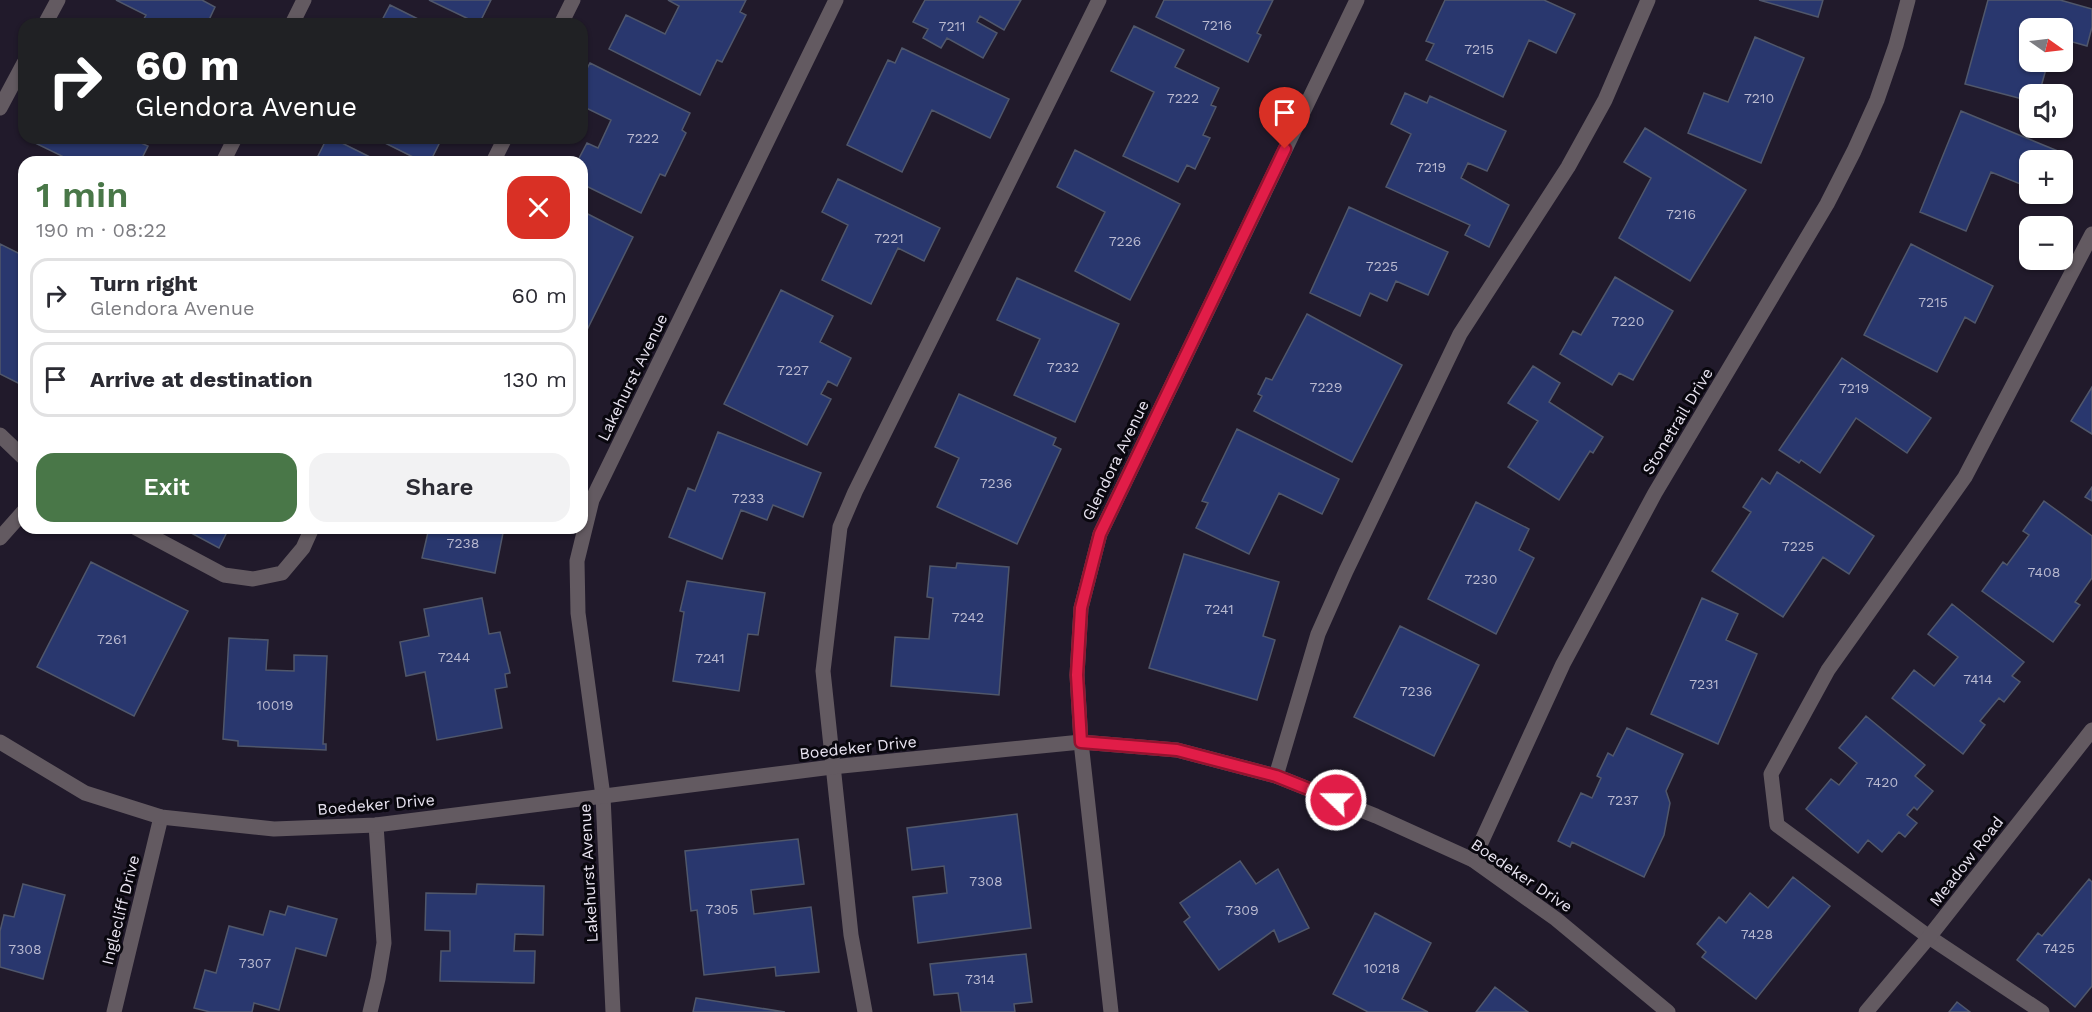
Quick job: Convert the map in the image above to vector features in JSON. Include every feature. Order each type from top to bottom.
[{"type":"street","points":[[48,18],[58,0]]},
{"type":"street","points":[[295,18],[304,0]]},
{"type":"street","points":[[564,18],[573,0]]},
{"type":"street","name":"Lakehurst Avenue","points":[[588,516],[592,500],[836,0]]},
{"type":"street","points":[[865,1012],[851,935],[823,670],[840,527],[855,492],[1099,0]]},
{"type":"street","name":"Glendora Avenue","points":[[1111,1012],[1081,742],[1077,675],[1081,608],[1100,534],[1357,0]]},
{"type":"street","points":[[1276,776],[1318,634],[1356,549],[1460,334],[1568,167],[1605,100],[1648,0]]},
{"type":"street","name":"Stonetrail Drive","points":[[1473,860],[1563,664],[1628,543],[1655,493],[1827,204],[1877,100],[1896,45],[1908,0]]},
{"type":"street","points":[[0,108],[18,74]]},
{"type":"street","points":[[2042,1012],[1929,937],[1777,825],[1771,774],[1828,670],[1965,477],[2092,234]]},
{"type":"street","points":[[0,435],[18,452]]},
{"type":"street","points":[[0,537],[18,518]]},
{"type":"street","points":[[147,534],[224,575],[253,579],[282,573],[303,548],[309,534]]},
{"type":"street","name":"Lakehurst Avenue","points":[[584,534],[577,561],[578,614],[603,796],[613,1012]]},
{"type":"street","name":"Meadow Road","points":[[1866,1012],[1929,937],[2092,730]]},
{"type":"street","name":"Boedeker Drive","points":[[1,745],[85,793],[161,817],[274,829],[376,825],[832,767],[1081,742],[1177,750],[1276,776],[1377,816],[1473,860],[1556,919],[1668,1012]]},
{"type":"street","name":"Inglecliff Drive","points":[[114,1012],[161,817]]},
{"type":"street","points":[[370,1012],[384,943],[376,825]]},
{"type":"building","points":[[116,0],[202,0],[215,7],[210,18],[144,18],[146,15]]},
{"type":"building","points":[[429,0],[491,0],[482,18],[466,18]]},
{"type":"building","points":[[668,0],[746,0],[740,12],[746,15],[722,62],[717,60],[700,95],[609,49],[626,15],[665,34],[679,6]]},
{"type":"building","points":[[925,0],[1021,0],[1004,30],[980,16],[977,22],[997,33],[983,58],[947,38],[941,48],[923,38],[928,29],[913,22]]},
{"type":"building","points":[[1164,0],[1273,0],[1257,33],[1261,35],[1248,62],[1156,17]]},
{"type":"building","points":[[1445,0],[1544,0],[1575,14],[1556,53],[1529,40],[1503,97],[1426,60],[1434,44],[1426,41]]},
{"type":"building","points":[[1759,0],[1823,0],[1818,17]]},
{"type":"building","points":[[1988,0],[2060,0],[2092,9],[2092,27],[2087,46],[2073,42],[2073,18],[2019,18],[2019,72],[2045,72],[2042,84],[2019,84],[2019,98],[1965,84]]},
{"type":"building","points":[[390,5],[416,18],[383,18]]},
{"type":"building","points":[[1134,26],[1184,50],[1175,67],[1219,88],[1211,105],[1216,107],[1203,135],[1210,138],[1195,169],[1187,165],[1178,182],[1123,156],[1154,92],[1111,71]]},
{"type":"building","points":[[1755,37],[1804,58],[1761,163],[1688,133],[1704,93],[1728,102]]},
{"type":"building","points":[[902,48],[1009,99],[990,138],[932,110],[902,172],[847,145],[888,60],[895,63]]},
{"type":"building","points":[[590,63],[690,113],[682,130],[686,133],[665,176],[660,174],[641,213],[588,187],[588,156],[580,156],[586,144],[598,148],[611,120],[588,109],[588,67]]},
{"type":"building","points":[[1405,93],[1427,103],[1430,96],[1506,131],[1487,171],[1468,163],[1461,178],[1509,205],[1489,247],[1465,235],[1470,225],[1386,187],[1411,134],[1391,124]]},
{"type":"building","points":[[1961,111],[2019,135],[2019,138],[2026,138],[2055,150],[2019,150],[2019,183],[1991,172],[1966,231],[1920,212]]},
{"type":"building","points":[[1645,128],[1746,190],[1690,281],[1619,238],[1651,178],[1624,162]]},
{"type":"building","points":[[37,144],[144,144],[148,146],[143,156],[62,156]]},
{"type":"building","points":[[324,144],[344,144],[368,156],[318,156]]},
{"type":"building","points":[[387,144],[439,144],[433,156],[411,156]]},
{"type":"building","points":[[1075,150],[1180,204],[1130,300],[1075,271],[1105,212],[1057,187]]},
{"type":"building","points":[[838,179],[940,228],[924,261],[898,248],[871,304],[822,280],[848,225],[822,212]]},
{"type":"building","points":[[1349,207],[1448,252],[1428,295],[1396,281],[1387,301],[1370,293],[1360,316],[1310,293]]},
{"type":"building","points":[[588,214],[633,237],[588,328]]},
{"type":"building","points":[[0,244],[18,253],[18,383],[0,374]]},
{"type":"building","points":[[1911,244],[1993,286],[1975,323],[1965,317],[1937,372],[1864,335]]},
{"type":"building","points":[[1615,277],[1673,311],[1633,380],[1619,373],[1612,385],[1560,354],[1573,331],[1581,335]]},
{"type":"building","points":[[1017,278],[1119,324],[1075,422],[1014,395],[1040,339],[997,320]]},
{"type":"building","points":[[781,290],[833,316],[820,342],[851,358],[837,386],[828,381],[821,394],[831,399],[807,445],[724,404]]},
{"type":"building","points":[[1307,314],[1402,365],[1352,462],[1254,411],[1262,396],[1258,394],[1266,378],[1272,380]]},
{"type":"building","points":[[1842,358],[1931,418],[1907,453],[1856,418],[1820,473],[1801,460],[1799,463],[1779,450]]},
{"type":"building","points":[[1533,366],[1560,383],[1549,402],[1603,437],[1593,453],[1590,451],[1559,500],[1508,467],[1538,421],[1508,403]]},
{"type":"building","points":[[2092,387],[2092,434],[2071,421]]},
{"type":"building","points":[[959,394],[1056,438],[1053,445],[1061,449],[1017,544],[937,507],[959,458],[935,447]]},
{"type":"building","points":[[1237,429],[1339,479],[1322,514],[1279,493],[1249,554],[1196,528],[1208,503],[1202,501]]},
{"type":"building","points":[[718,432],[821,473],[803,517],[773,505],[767,520],[741,510],[722,559],[669,537],[688,488],[695,491]]},
{"type":"building","points":[[1777,472],[1874,536],[1849,574],[1823,557],[1783,617],[1712,571],[1751,512],[1743,507],[1762,478],[1770,484]]},
{"type":"building","points":[[2092,487],[2092,501],[2085,497]]},
{"type":"building","points":[[2044,501],[2092,536],[2092,578],[2075,602],[2080,605],[2053,642],[1982,591],[2003,562],[2007,565],[2029,535],[2023,531]]},
{"type":"building","points":[[1476,502],[1529,529],[1519,550],[1534,558],[1496,634],[1428,599]]},
{"type":"building","points":[[193,534],[226,534],[219,548]]},
{"type":"building","points":[[428,534],[503,534],[495,573],[422,558]]},
{"type":"building","points":[[1184,554],[1279,582],[1263,636],[1275,640],[1257,700],[1149,668]]},
{"type":"building","points":[[91,562],[188,611],[134,716],[37,667]]},
{"type":"building","points":[[957,563],[1009,567],[999,695],[891,686],[895,637],[929,639],[933,598],[927,597],[930,566],[956,568]]},
{"type":"building","points":[[687,581],[765,593],[758,635],[748,634],[739,691],[673,681],[684,612],[680,611]]},
{"type":"building","points":[[482,598],[489,634],[500,632],[510,673],[505,674],[507,687],[495,689],[502,728],[437,740],[425,672],[406,676],[400,642],[429,636],[424,609]]},
{"type":"building","points":[[1702,598],[1738,614],[1726,640],[1757,654],[1718,744],[1651,714]]},
{"type":"building","points":[[1952,604],[2024,662],[2012,676],[2020,682],[2004,702],[1999,698],[1980,721],[1985,725],[1963,754],[1892,698],[1914,670],[1934,686],[1958,657],[1928,634]]},
{"type":"building","points":[[1400,626],[1479,665],[1434,756],[1354,717]]},
{"type":"building","points":[[229,638],[268,640],[266,670],[294,671],[294,655],[327,656],[323,744],[326,744],[326,750],[238,746],[238,741],[223,739]]},
{"type":"building","points":[[1866,716],[1925,765],[1915,776],[1933,791],[1917,810],[1914,807],[1907,815],[1917,823],[1905,837],[1899,832],[1882,852],[1868,840],[1858,853],[1806,809],[1831,779],[1839,785],[1857,763],[1839,748]]},
{"type":"building","points":[[1627,728],[1683,754],[1666,791],[1670,803],[1664,835],[1644,877],[1572,842],[1570,847],[1558,841],[1581,793],[1592,798],[1601,778],[1597,776],[1608,753],[1613,756]]},
{"type":"building","points":[[1017,814],[1031,928],[918,943],[913,897],[947,893],[944,866],[912,870],[907,828]]},
{"type":"building","points":[[798,839],[804,884],[751,890],[754,914],[811,907],[819,972],[776,976],[775,967],[704,975],[697,910],[691,911],[685,851]]},
{"type":"building","points":[[1240,861],[1256,884],[1278,869],[1309,928],[1279,942],[1274,930],[1219,970],[1184,922],[1190,917],[1180,903]]},
{"type":"building","points":[[1793,877],[1830,906],[1756,999],[1702,957],[1706,952],[1697,944],[1719,917],[1726,923],[1750,893],[1768,908]]},
{"type":"building","points":[[2089,879],[2092,882],[2092,986],[2075,1007],[2017,960],[2038,933],[2042,936]]},
{"type":"building","points":[[23,884],[65,895],[43,979],[0,967],[0,931],[4,915],[14,917]]},
{"type":"building","points":[[477,884],[544,886],[543,935],[515,934],[514,951],[535,951],[534,983],[440,981],[441,951],[450,951],[450,931],[425,930],[426,893],[476,894]]},
{"type":"building","points":[[288,906],[337,919],[326,956],[296,948],[279,1010],[254,1003],[252,1012],[210,1012],[194,1008],[205,970],[216,973],[229,926],[263,935],[270,911],[285,915]]},
{"type":"building","points":[[1375,913],[1431,943],[1402,999],[1428,1012],[1368,1012],[1333,994]]},
{"type":"building","points":[[1026,954],[1032,1002],[1014,1004],[1015,1012],[961,1012],[958,993],[934,995],[930,964]]},
{"type":"building","points":[[1495,987],[1528,1012],[1476,1012]]},
{"type":"building","points":[[696,998],[785,1012],[693,1012]]},
{"type":"building","points":[[1957,1002],[1970,1012],[1949,1012]]},
{"type":"route","points":[[1285,149],[1100,534],[1081,608],[1077,675],[1081,742],[1177,750],[1276,776],[1336,800]]}]
